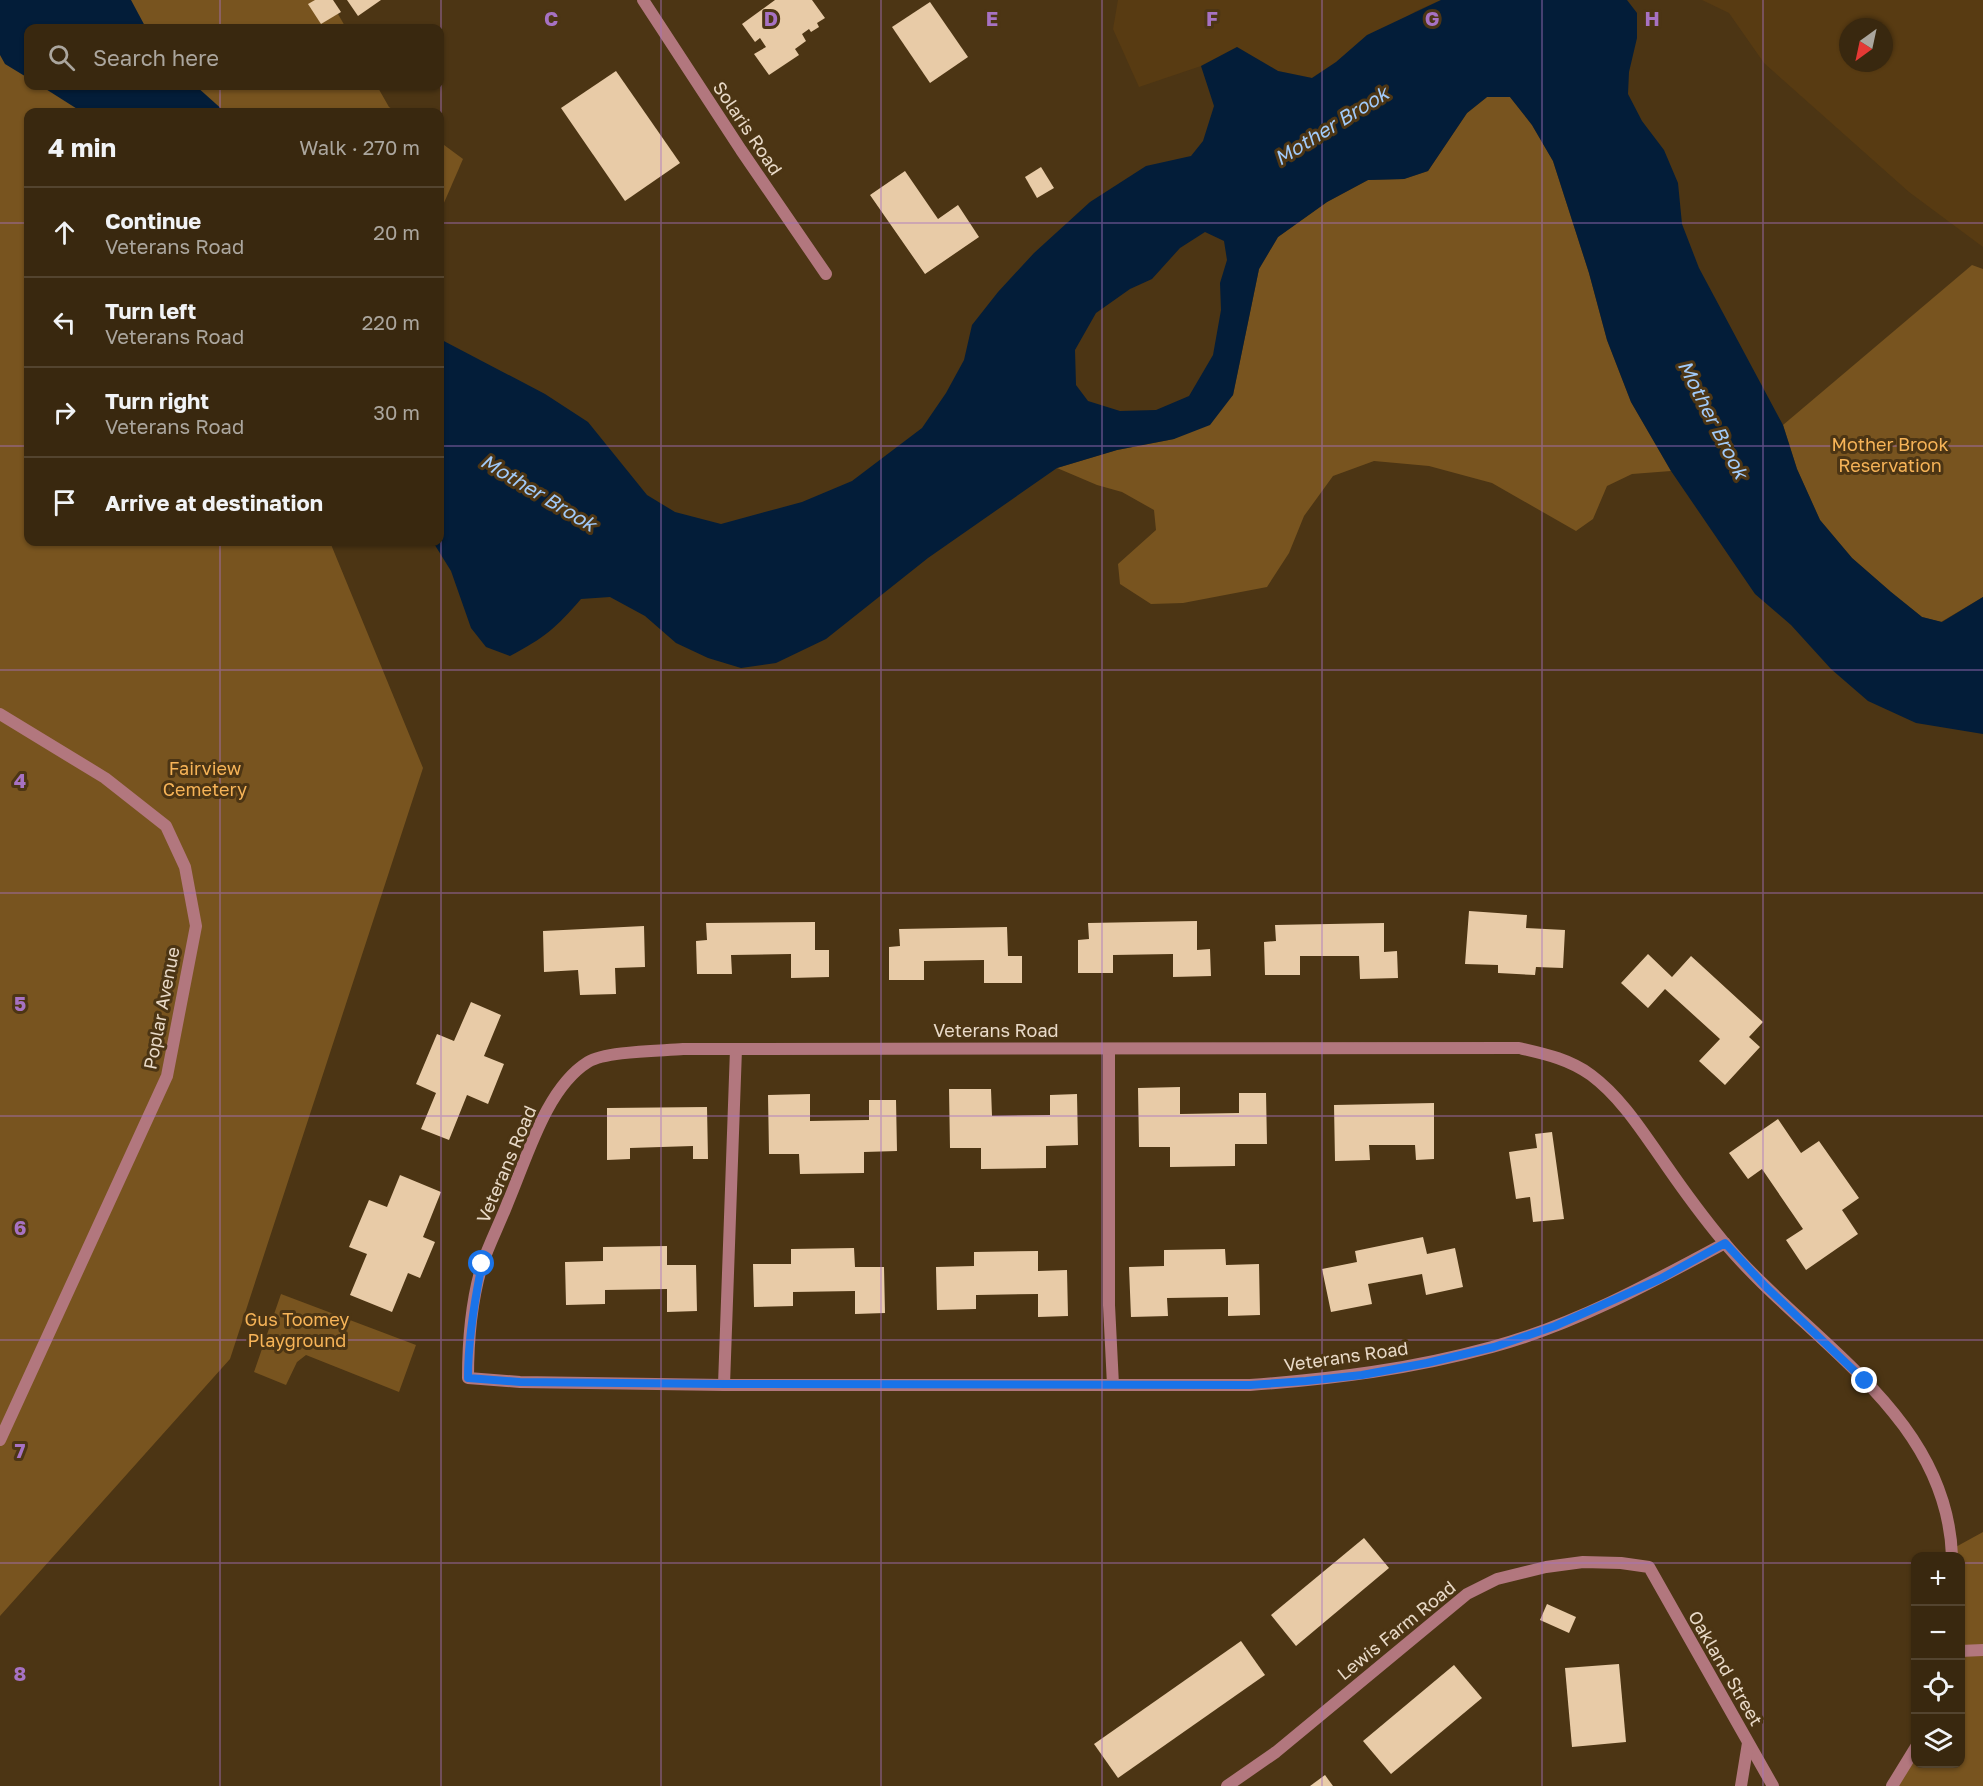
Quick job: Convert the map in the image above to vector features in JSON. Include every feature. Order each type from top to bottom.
[{"type":"street","name":"Solaris Road","points":[[643,0],[741,150],[826,274]]},
{"type":"street","name":"Poplar Avenue","points":[[0,714],[105,778],[166,826],[185,867],[196,927],[167,1076],[0,1440]]},
{"type":"street","points":[[1108,1048],[1109,1305],[1113,1385]]},
{"type":"street","name":"Veterans Road","points":[[1725,1243],[1660,1279],[1555,1326],[1494,1347],[1362,1375],[1261,1384],[1113,1385],[520,1382],[468,1378],[468,1347],[472,1314],[482,1264],[546,1113],[567,1080],[590,1060],[624,1053],[736,1049],[1519,1048],[1558,1057],[1590,1075],[1618,1099],[1686,1194],[1725,1243],[1765,1286],[1865,1381],[1899,1420],[1928,1463],[1943,1504],[1951,1552]]},
{"type":"street","points":[[724,1384],[736,1049]]},
{"type":"street","name":"Lewis Farm Road","points":[[1227,1786],[1276,1752],[1467,1594],[1497,1579],[1546,1567],[1583,1562],[1621,1563],[1649,1567]]},
{"type":"street","name":"Oakland Street","points":[[1649,1567],[1773,1786]]},
{"type":"street","points":[[1965,1651],[1983,1650]]},
{"type":"street","points":[[1741,1786],[1748,1743]]},
{"type":"street","points":[[1892,1786],[1911,1755]]},
{"type":"shaded area","points":[[1118,0],[1441,0],[1416,11],[1312,78],[1278,71],[1237,47],[1201,66],[1139,87],[1113,29]]},
{"type":"shaded area","points":[[1702,0],[1983,0],[1983,247],[1909,192],[1764,63],[1729,13]]},
{"type":"green space","name":"Fairview Cemetery","points":[[0,0],[330,0],[344,24],[24,24],[24,90],[379,90],[391,108],[24,108],[24,546],[332,546],[423,768],[230,1359],[0,1616]]},
{"type":"green space","points":[[1487,97],[1510,97],[1532,125],[1553,161],[1589,273],[1607,340],[1631,402],[1671,471],[1632,474],[1607,486],[1593,519],[1576,531],[1492,483],[1429,466],[1374,461],[1333,476],[1304,516],[1289,553],[1267,587],[1183,603],[1151,604],[1120,584],[1118,564],[1156,530],[1154,510],[1122,492],[1097,485],[1057,468],[1117,450],[1174,439],[1233,395],[1259,269],[1278,237],[1327,202],[1368,180],[1404,179],[1428,171],[1467,113]]},
{"type":"green space","points":[[444,145],[463,159],[444,203]]},
{"type":"green space","name":"Mother Brook Reservation","points":[[1972,265],[1983,269],[1983,597],[1941,622],[1922,617],[1891,592],[1852,558],[1820,520],[1797,469],[1783,425]]},
{"type":"green space","name":"Gus Toomey Playground","points":[[281,1294],[416,1345],[399,1392],[306,1355],[297,1362],[286,1385],[254,1372]]},
{"type":"green space","points":[[1983,1532],[1983,1786],[1892,1786],[1911,1754],[1911,1768],[1965,1768],[1965,1552],[1952,1552],[1952,1549]]},
{"type":"water","points":[[0,0],[131,0],[144,24],[24,24],[24,76],[5,64],[0,55]]},
{"type":"water","name":"Mother Brook","points":[[1441,0],[1627,0],[1637,13],[1637,38],[1629,72],[1628,94],[1642,121],[1664,150],[1678,183],[1682,224],[1699,268],[1783,425],[1797,469],[1820,520],[1852,558],[1922,617],[1942,622],[1983,597],[1983,734],[1916,723],[1868,701],[1831,669],[1791,625],[1755,594],[1671,471],[1631,402],[1607,340],[1589,273],[1553,161],[1532,125],[1510,97],[1487,97],[1467,113],[1428,171],[1404,179],[1368,180],[1327,202],[1278,237],[1259,269],[1233,395],[1210,425],[1174,439],[1117,450],[1057,468],[928,558],[826,639],[776,663],[741,668],[708,658],[676,643],[645,616],[610,597],[581,599],[549,632],[510,656],[486,647],[471,628],[451,571],[435,546],[444,546],[444,341],[545,394],[588,422],[647,495],[675,512],[721,524],[802,502],[852,481],[922,428],[946,393],[964,360],[972,325],[998,292],[1034,253],[1090,202],[1146,166],[1191,156],[1203,141],[1214,106],[1201,66],[1237,47],[1278,71],[1312,78],[1336,62],[1367,35]],"holes":[[[1205,232],[1224,241],[1227,260],[1220,283],[1221,310],[1213,355],[1189,396],[1156,410],[1120,411],[1088,401],[1076,385],[1075,350],[1096,313],[1130,289],[1152,279],[1180,248]]]},
{"type":"water","points":[[47,90],[200,90],[221,108],[76,108]]},
{"type":"building","points":[[315,0],[333,0],[341,12],[321,24],[308,4]]},
{"type":"building","points":[[347,0],[381,0],[358,16]]},
{"type":"building","points":[[775,0],[812,0],[825,18],[817,23],[819,27],[811,32],[809,29],[802,34],[806,41],[795,49],[799,55],[769,75],[754,54],[766,47],[760,38],[755,42],[742,24]]},
{"type":"building","points":[[930,2],[968,57],[930,83],[892,27]]},
{"type":"building","points":[[616,71],[680,163],[625,201],[561,108]]},
{"type":"building","points":[[1041,167],[1054,188],[1037,198],[1025,177]]},
{"type":"building","points":[[905,171],[938,219],[958,205],[979,237],[925,274],[870,195]]},
{"type":"building","points":[[1469,911],[1527,915],[1526,928],[1565,930],[1563,968],[1536,967],[1535,975],[1498,973],[1498,965],[1465,964]]},
{"type":"building","points":[[1197,921],[1197,950],[1210,949],[1211,976],[1173,977],[1173,954],[1113,955],[1113,973],[1078,973],[1078,940],[1089,939],[1088,923]]},
{"type":"building","points":[[815,922],[815,950],[829,950],[829,977],[791,978],[791,954],[731,955],[732,974],[697,974],[696,941],[707,940],[706,923]]},
{"type":"building","points":[[1384,923],[1384,952],[1397,951],[1398,978],[1360,979],[1359,956],[1300,956],[1300,975],[1265,975],[1264,942],[1276,941],[1275,925]]},
{"type":"building","points":[[644,926],[645,967],[615,968],[616,994],[580,995],[578,970],[544,972],[543,931]]},
{"type":"building","points":[[1007,927],[1008,956],[1022,956],[1022,983],[984,983],[984,960],[924,961],[924,980],[889,980],[889,947],[900,946],[899,929]]},
{"type":"building","points":[[1648,954],[1672,977],[1691,956],[1763,1022],[1749,1037],[1760,1047],[1725,1085],[1699,1061],[1720,1039],[1665,989],[1648,1008],[1621,983]]},
{"type":"building","points":[[471,1002],[501,1015],[484,1056],[504,1064],[488,1104],[467,1095],[449,1140],[421,1129],[436,1093],[416,1084],[437,1034],[454,1041]]},
{"type":"building","points":[[1180,1087],[1180,1114],[1239,1113],[1239,1093],[1266,1093],[1267,1144],[1235,1144],[1235,1166],[1170,1167],[1170,1147],[1139,1147],[1138,1088]]},
{"type":"building","points":[[949,1089],[991,1089],[992,1116],[1050,1115],[1050,1095],[1077,1094],[1078,1145],[1046,1146],[1046,1168],[981,1169],[981,1148],[950,1148]]},
{"type":"building","points":[[810,1094],[810,1121],[869,1120],[869,1100],[896,1100],[897,1151],[864,1152],[864,1173],[800,1174],[799,1154],[769,1154],[768,1095]]},
{"type":"building","points":[[1434,1103],[1434,1159],[1416,1160],[1415,1145],[1369,1145],[1370,1160],[1335,1161],[1334,1105]]},
{"type":"building","points":[[707,1107],[708,1159],[693,1159],[693,1146],[630,1148],[630,1159],[607,1160],[607,1108]]},
{"type":"building","points":[[1778,1119],[1801,1153],[1819,1141],[1859,1198],[1842,1210],[1858,1234],[1806,1270],[1786,1240],[1803,1229],[1762,1169],[1748,1179],[1729,1153]]},
{"type":"building","points":[[1552,1132],[1564,1219],[1533,1222],[1530,1197],[1516,1199],[1509,1152],[1537,1148],[1535,1134]]},
{"type":"building","points":[[400,1175],[441,1192],[423,1237],[435,1242],[420,1278],[408,1273],[392,1312],[350,1295],[367,1254],[349,1247],[369,1200],[387,1207]]},
{"type":"building","points":[[1423,1237],[1427,1254],[1455,1248],[1463,1287],[1426,1295],[1422,1274],[1368,1284],[1372,1304],[1331,1312],[1322,1269],[1357,1262],[1355,1251]]},
{"type":"building","points":[[667,1246],[667,1265],[696,1265],[697,1311],[667,1312],[667,1289],[605,1290],[605,1304],[566,1305],[565,1262],[603,1261],[603,1247]]},
{"type":"building","points":[[854,1248],[855,1267],[884,1267],[885,1313],[855,1314],[855,1291],[793,1292],[793,1306],[754,1307],[753,1264],[791,1264],[791,1249]]},
{"type":"building","points":[[1225,1249],[1226,1265],[1259,1264],[1260,1315],[1228,1316],[1228,1297],[1167,1298],[1168,1316],[1131,1317],[1129,1267],[1164,1266],[1164,1250]]},
{"type":"building","points":[[1038,1251],[1038,1271],[1067,1270],[1068,1316],[1038,1317],[1038,1294],[976,1295],[976,1309],[937,1310],[936,1267],[974,1266],[974,1252]]},
{"type":"building","points":[[1364,1538],[1389,1568],[1296,1646],[1271,1615]]},
{"type":"building","points":[[1547,1604],[1576,1617],[1569,1633],[1540,1620]]},
{"type":"building","points":[[1241,1641],[1265,1675],[1118,1778],[1094,1744]]},
{"type":"building","points":[[1619,1664],[1626,1742],[1572,1747],[1565,1668]]},
{"type":"building","points":[[1454,1665],[1482,1698],[1391,1774],[1363,1741]]},
{"type":"building","points":[[1325,1775],[1333,1786],[1310,1786]]},
{"type":"route","points":[[482,1264],[472,1314],[468,1347],[468,1378],[520,1382],[724,1384],[1250,1385],[1362,1375],[1494,1347],[1555,1326],[1660,1279],[1725,1243],[1765,1286],[1865,1381]]}]
